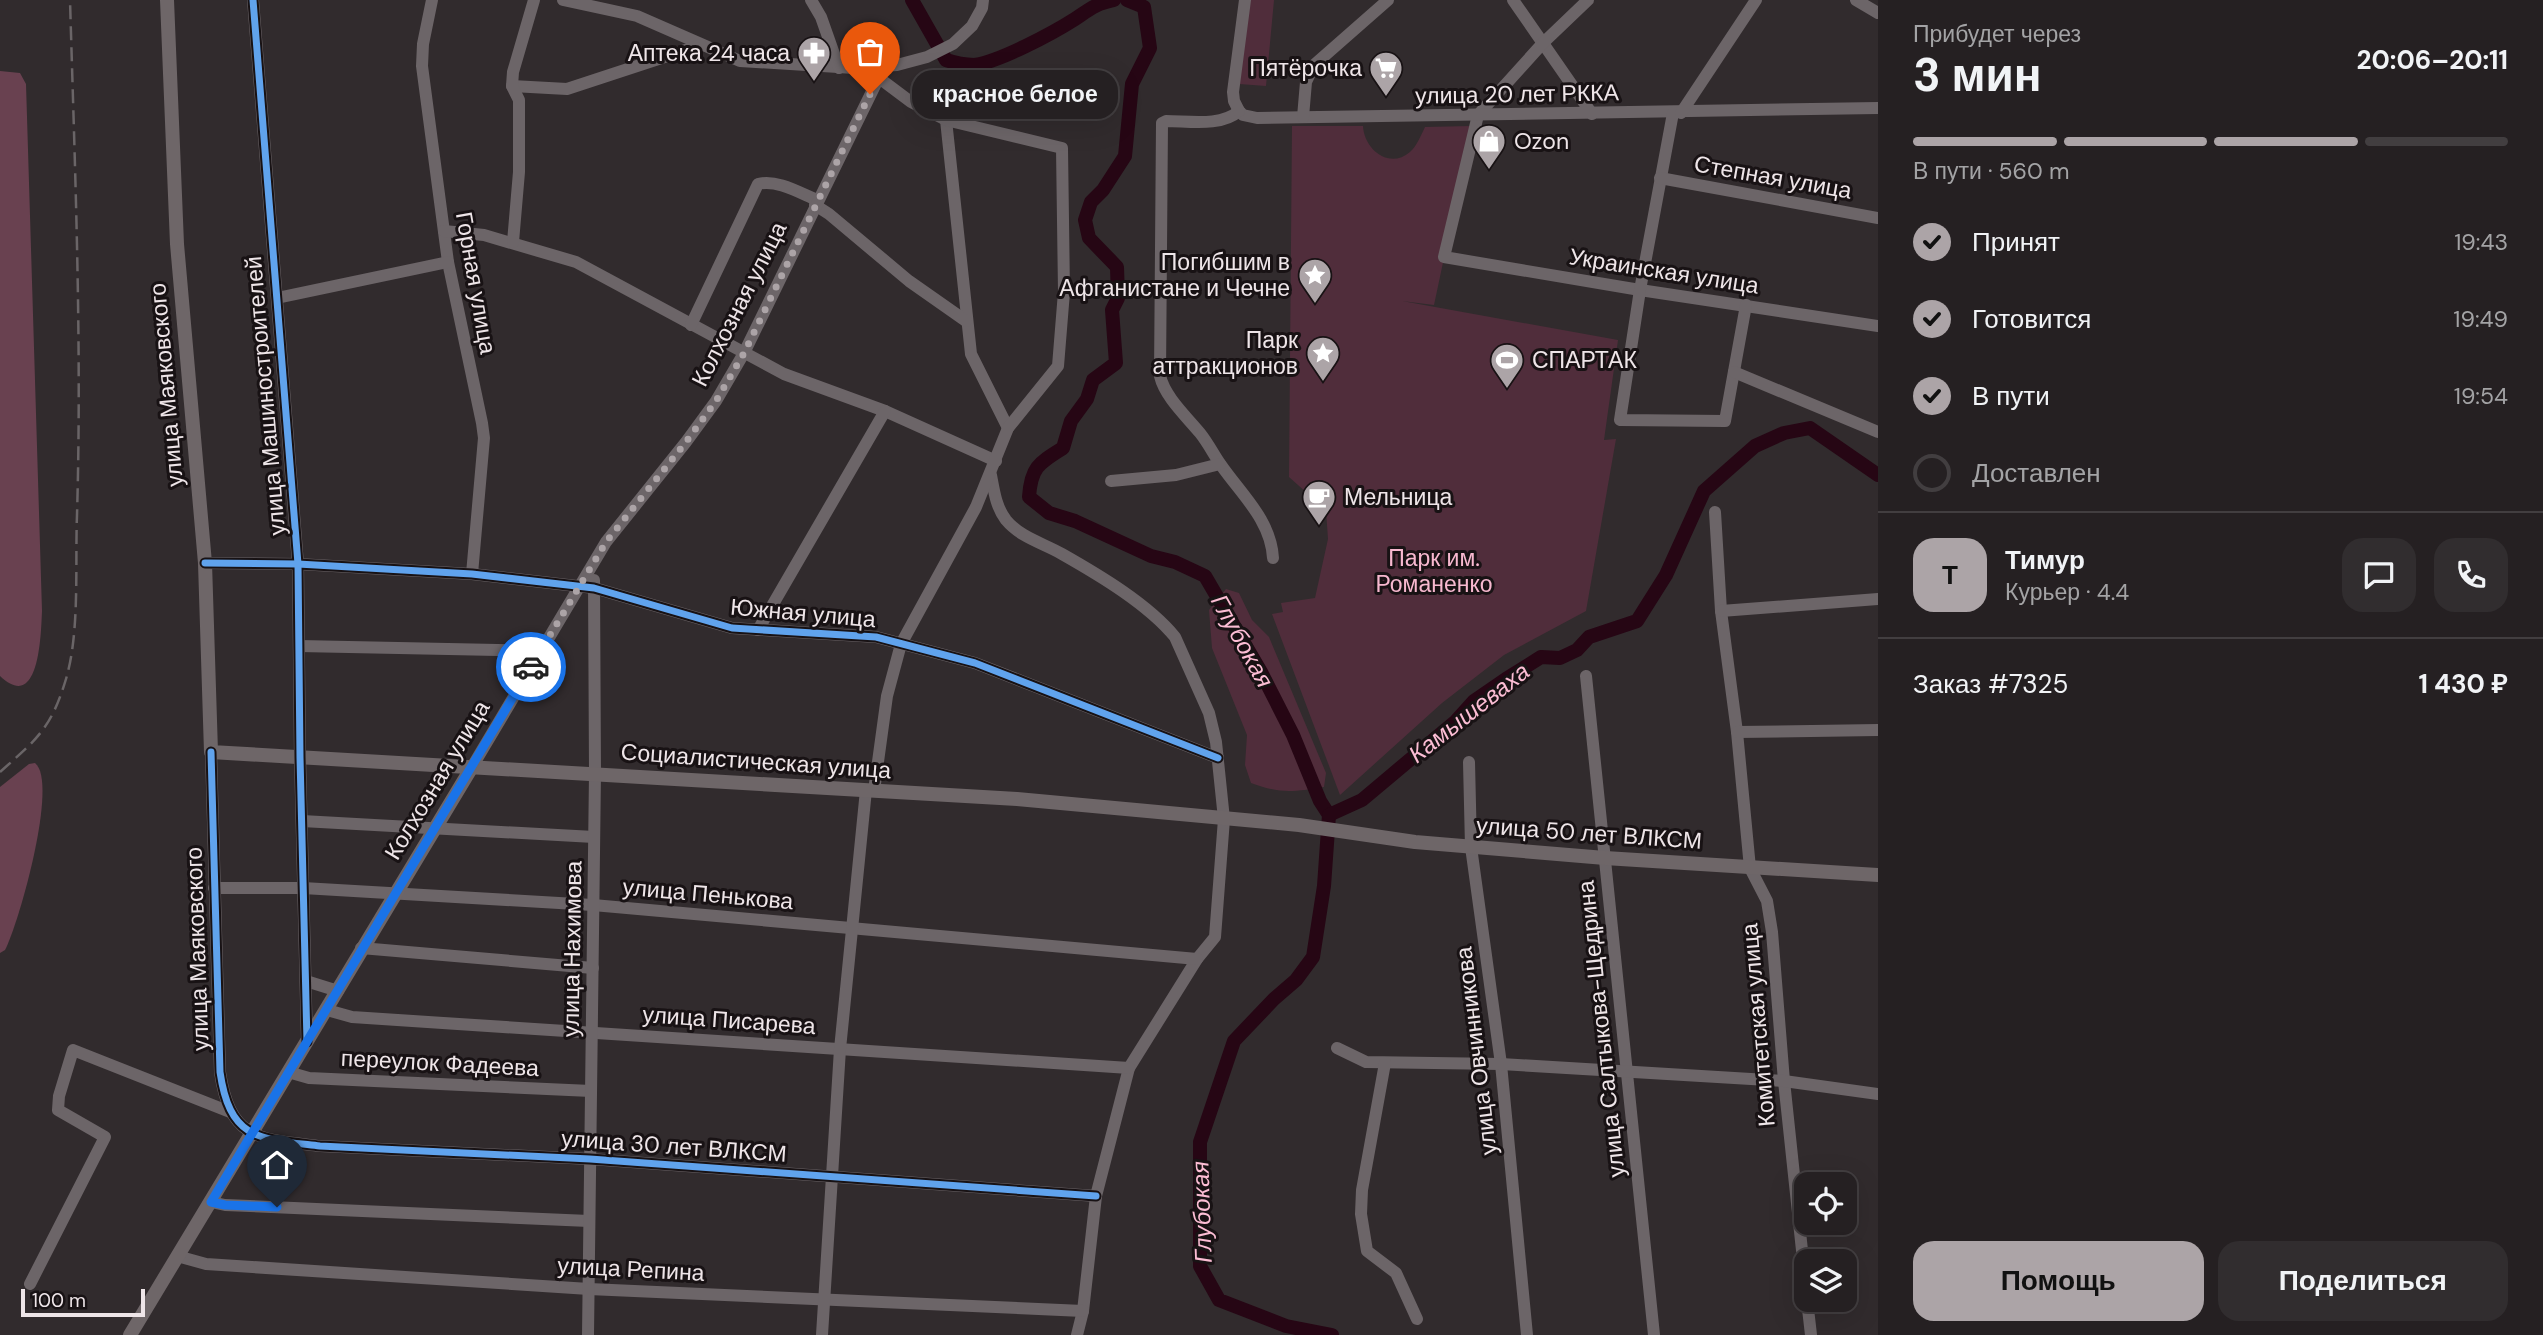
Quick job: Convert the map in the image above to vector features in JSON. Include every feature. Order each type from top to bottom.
[{"type":"main road","name":"улица Маяковского","points":[[167,0],[177,244],[205,563],[211,752]]},
{"type":"main road","name":"Социалистическая улица","points":[[211,752],[1017,799],[1299,825]]},
{"type":"main road","name":"Колхозная улица","points":[[130,1335],[472,766]]},
{"type":"main road","name":"улица 50 лет ВЛКСМ","points":[[1299,825],[1415,842],[1471,847],[1878,875]]},
{"type":"street","name":"улица Машиностроителей","points":[[253,0],[299,564],[300,757],[307,1042]]},
{"type":"street","name":"Горная улица","points":[[432,0],[423,44],[422,66],[448,262],[484,438],[472,574]]},
{"type":"street","points":[[513,242],[519,172],[519,100],[512,86],[513,72],[534,0]]},
{"type":"street","points":[[563,0],[619,6],[740,61],[881,72],[927,57],[953,44],[972,26],[982,8],[983,0]]},
{"type":"street","points":[[811,0],[821,17],[839,68]]},
{"type":"street","points":[[1239,111],[1233,92],[1245,0]]},
{"type":"street","points":[[1303,117],[1306,82],[1314,65],[1388,0]]},
{"type":"street","points":[[1513,0],[1592,114]]},
{"type":"street","points":[[1478,115],[1543,43],[1588,0]]},
{"type":"street","points":[[1745,305],[1725,421],[1620,420],[1660,178],[1677,113],[1756,0]]},
{"type":"street","points":[[1856,0],[1878,13]]},
{"type":"street","points":[[512,86],[567,89],[701,45]]},
{"type":"street","points":[[822,1335],[840,1049],[852,928],[870,791],[887,696],[901,644],[976,507],[1008,428],[1052,375],[1060,356],[1064,292],[1062,148],[946,120],[911,102],[881,72]]},
{"type":"street","name":"Колхозная улица","points":[[472,766],[606,542],[701,422],[744,353],[881,72]]},
{"type":"street","name":"улица 20 лет РККА","points":[[1220,464],[1205,439],[1167,392],[1160,376],[1162,123],[1217,121],[1239,111],[1243,115],[1256,118],[1878,108]]},
{"type":"street","name":"Украинская улица","points":[[1478,115],[1444,257],[1878,326]]},
{"type":"street","points":[[946,120],[971,354],[1008,428]]},
{"type":"street","name":"Степная улица","points":[[1660,178],[1878,218]]},
{"type":"street","points":[[691,325],[758,184],[763,182],[782,185],[816,202],[932,299],[966,321]]},
{"type":"street","points":[[444,231],[484,235],[576,262],[784,374],[885,411],[996,461]]},
{"type":"street","points":[[276,298],[448,262]]},
{"type":"street","points":[[1734,372],[1878,432]]},
{"type":"street","points":[[758,630],[885,411]]},
{"type":"street","points":[[1111,481],[1176,475],[1220,464],[1262,520],[1272,545],[1273,558]]},
{"type":"street","points":[[991,475],[1000,510],[1016,531],[1061,553],[1127,595],[1175,637],[1209,713],[1218,758],[1224,819],[1214,937],[1197,959],[1129,1068],[1096,1196],[1083,1311],[1077,1335]]},
{"type":"street","name":"Комитетская улица","points":[[1715,512],[1721,611],[1737,732],[1750,868],[1767,901],[1802,1249]]},
{"type":"street","name":"Южная улица","points":[[205,563],[299,564],[472,574],[594,588],[719,625],[865,636],[975,663],[1218,758]]},
{"type":"street","name":"улица Нахимова","points":[[588,1335],[595,773],[594,563]]},
{"type":"street","points":[[1721,611],[1878,599]]},
{"type":"street","points":[[299,646],[541,652]]},
{"type":"street","name":"улица Салтыкова-Щедрина","points":[[1586,676],[1654,1335]]},
{"type":"street","points":[[1737,732],[1878,730]]},
{"type":"street","name":"улица Маяковского","points":[[211,752],[220,1072],[230,1112]]},
{"type":"street","name":"улица Овчинникова","points":[[1468,762],[1471,847],[1501,1064],[1527,1335]]},
{"type":"street","points":[[302,821],[594,837]]},
{"type":"street","name":"улица Пенькова","points":[[215,888],[303,887],[593,905],[1197,959]]},
{"type":"street","points":[[361,948],[593,968]]},
{"type":"street","points":[[306,981],[338,991]]},
{"type":"street","name":"улица Писарева","points":[[327,1010],[352,1017],[1129,1068]]},
{"type":"street","points":[[1337,1048],[1366,1062],[1501,1064],[1784,1081],[1878,1094]]},
{"type":"street","points":[[30,1284],[105,1137],[58,1110],[59,1096],[73,1049],[230,1112],[237,1122],[251,1133]]},
{"type":"street","points":[[1385,1063],[1362,1190],[1361,1214],[1367,1251],[1396,1273],[1417,1319]]},
{"type":"street","name":"переулок Фадеева","points":[[288,1072],[309,1078],[591,1091]]},
{"type":"street","name":"улица 30 лет ВЛКСМ","points":[[251,1133],[283,1142],[320,1146],[590,1159],[1096,1196]]},
{"type":"street","points":[[211,1202],[238,1206],[589,1221]]},
{"type":"street","name":"улица Репина","points":[[177,1256],[206,1264],[589,1289],[1083,1311]]},
{"type":"street","points":[[1808,1312],[1811,1335]]},
{"type":"green space","points":[[1248,0],[1274,0],[1266,86],[1239,84]]},
{"type":"green space","name":"Парк им. Романенко","points":[[1292,126],[1363,126],[1364,134],[1373,149],[1386,158],[1394,159],[1412,150],[1425,127],[1472,126],[1434,305],[1402,301],[1618,340],[1604,440],[1616,439],[1586,611],[1504,655],[1442,703],[1340,795],[1272,614],[1283,612],[1281,603],[1315,598],[1328,539],[1326,510],[1289,477]]},
{"type":"green space","points":[[1226,589],[1239,593],[1252,620],[1269,637],[1326,773],[1324,787],[1287,791],[1251,783],[1245,765],[1247,735],[1212,648],[1209,610]]},
{"type":"shaded area","points":[[0,71],[20,73],[26,84],[42,611],[36,666],[31,678],[23,685],[13,685],[0,676]]},
{"type":"shaded area","points":[[35,763],[41,775],[40,823],[19,912],[5,950],[0,953],[0,787],[29,764]]},
{"type":"waterway","name":"Глубокая","points":[[912,0],[946,60],[974,65],[997,59],[1026,46],[1093,7],[1114,0]]},
{"type":"waterway","name":"Глубокая","points":[[1127,0],[1144,7],[1150,48],[1132,84],[1125,156],[1103,190],[1091,202],[1085,220],[1089,238],[1117,267],[1118,298],[1112,310],[1116,363],[1093,380],[1087,399],[1071,421],[1063,448],[1042,462],[1034,472],[1029,497],[1049,513],[1075,521],[1151,556],[1175,562],[1205,576],[1261,672],[1293,735],[1320,801],[1329,815],[1324,886],[1313,957],[1296,980],[1234,1041],[1200,1142],[1200,1266],[1219,1300],[1286,1326],[1332,1335]]},
{"type":"waterway","name":"Камышеваха","points":[[1329,815],[1362,800],[1456,721],[1474,701],[1506,679],[1541,657],[1560,658],[1577,650],[1589,637],[1637,621],[1666,575],[1704,491],[1755,446],[1784,433],[1810,428],[1878,475]]},
{"type":"railway","points":[[0,772],[41,732],[55,710],[66,679],[73,641],[79,386],[70,0]]},
{"type":"cycle path","points":[[253,0],[298,564],[307,1042]]},
{"type":"cycle path","points":[[205,563],[298,564],[472,574],[594,588],[732,628],[876,637],[975,663],[1218,758]]},
{"type":"cycle path","points":[[211,752],[220,1072],[231,1112],[240,1124],[251,1132],[265,1138],[320,1146],[590,1159],[1096,1196]]},
{"type":"way so far","points":[[531,667],[606,542],[716,401],[744,353],[870,94]]},
{"type":"place","name":"Аптека 24 часа","points":[[814,83]]},
{"type":"place","name":"красное белое","points":[[870,94]]},
{"type":"place","name":"Пятёрочка","points":[[1386,98]]},
{"type":"place","name":"Ozon","points":[[1489,171]]},
{"type":"place","name":"Погибшим в Афганистане и Чечне","points":[[1315,305]]},
{"type":"place","name":"Парк аттракционов","points":[[1323,383]]},
{"type":"place","name":"СПАРТАК","points":[[1507,390]]},
{"type":"place","name":"Мельница","points":[[1319,527]]},
{"type":"route","points":[[277,1207],[211,1202],[531,667]]}]
